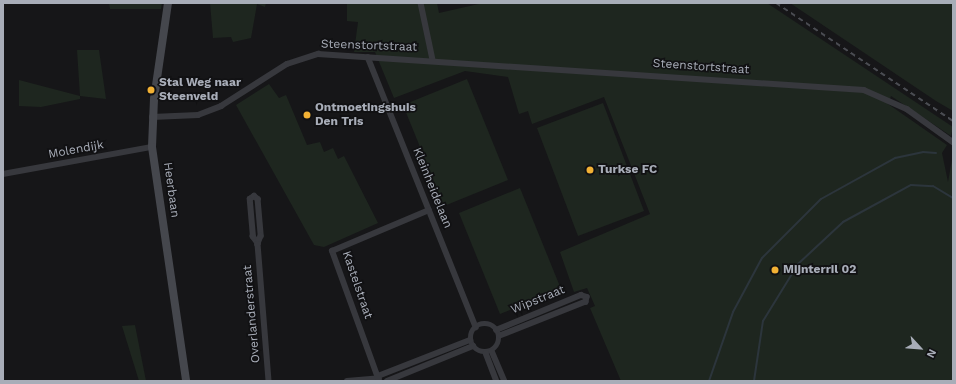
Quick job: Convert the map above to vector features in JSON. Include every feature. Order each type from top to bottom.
[{"type":"street","name":"Heerbaan","points":[[168,3],[152,117],[152,147],[186,381]]},
{"type":"street","name":"Steenstortstraat","points":[[421,3],[433,60]]},
{"type":"street","name":"Steenstortstraat","points":[[152,117],[198,115],[220,106],[287,64],[318,54],[433,60],[864,90],[907,109],[953,142]]},
{"type":"street","name":"Kleinheidelaan","points":[[368,57],[476,327]]},
{"type":"street","name":"Molendijk","points":[[3,174],[152,147]]},
{"type":"street","name":"Overlanderstraat","points":[[258,244],[253,237],[250,199],[254,196],[258,199],[261,236],[258,244],[269,381]]},
{"type":"street","name":"Kastelstraat","points":[[379,378],[332,251],[341,245],[429,210]]},
{"type":"street","name":"Wipstraat","points":[[496,330],[581,294],[587,297],[586,302],[500,336]]},
{"type":"street","points":[[347,381],[379,378],[470,340],[476,327],[487,324],[496,330],[500,336],[492,351],[486,353]]},
{"type":"street","points":[[470,340],[473,346],[486,353],[497,381]]},
{"type":"street","points":[[387,381],[473,346]]},
{"type":"street","points":[[492,351],[505,381]]},
{"type":"shaded area","points":[[109,3],[162,3],[161,9],[110,9]]},
{"type":"shaded area","points":[[210,3],[266,3],[265,7],[257,4],[251,38],[233,42],[231,37],[213,38]]},
{"type":"shaded area","points":[[347,3],[437,3],[439,13],[483,3],[767,3],[953,127],[951,136],[891,96],[888,104],[947,145],[942,153],[948,182],[953,154],[953,381],[621,381],[590,308],[595,306],[587,288],[574,292],[560,252],[650,214],[604,97],[532,124],[528,111],[519,114],[508,77],[465,71],[394,98],[375,52],[354,52],[358,22],[347,21]]},
{"type":"shaded area","points":[[790,3],[953,3],[953,111],[936,101]]},
{"type":"shaded area","points":[[77,50],[99,50],[106,99],[80,96]]},
{"type":"shaded area","points":[[467,79],[508,180],[444,206],[403,105]]},
{"type":"shaded area","points":[[19,80],[80,96],[80,99],[41,107],[19,106]]},
{"type":"shaded area","points":[[269,84],[279,98],[286,95],[307,145],[320,142],[324,152],[333,148],[338,159],[344,156],[378,223],[324,247],[314,245],[236,105]]},
{"type":"shaded area","name":"Turkse FC","points":[[603,103],[644,211],[578,236],[537,128]]},
{"type":"shaded area","points":[[520,188],[561,289],[500,314],[459,213]]},
{"type":"shaded area","points":[[135,325],[146,381],[139,381],[122,326]]},
{"type":"waterway","points":[[709,381],[733,312],[762,258],[821,199],[895,158],[923,152],[936,153]]},
{"type":"waterway","points":[[754,381],[763,321],[798,264],[843,222],[911,185],[933,186],[953,198]]},
{"type":"railway","points":[[776,3],[953,121]]},
{"type":"place","name":"Stal Weg naar Steenveld","points":[[151,90]]},
{"type":"place","name":"Ontmoetingshuis Den Tris","points":[[307,115]]},
{"type":"place","name":"Turkse FC","points":[[590,170]]},
{"type":"place","name":"Mijnterril 02","points":[[775,270]]}]
